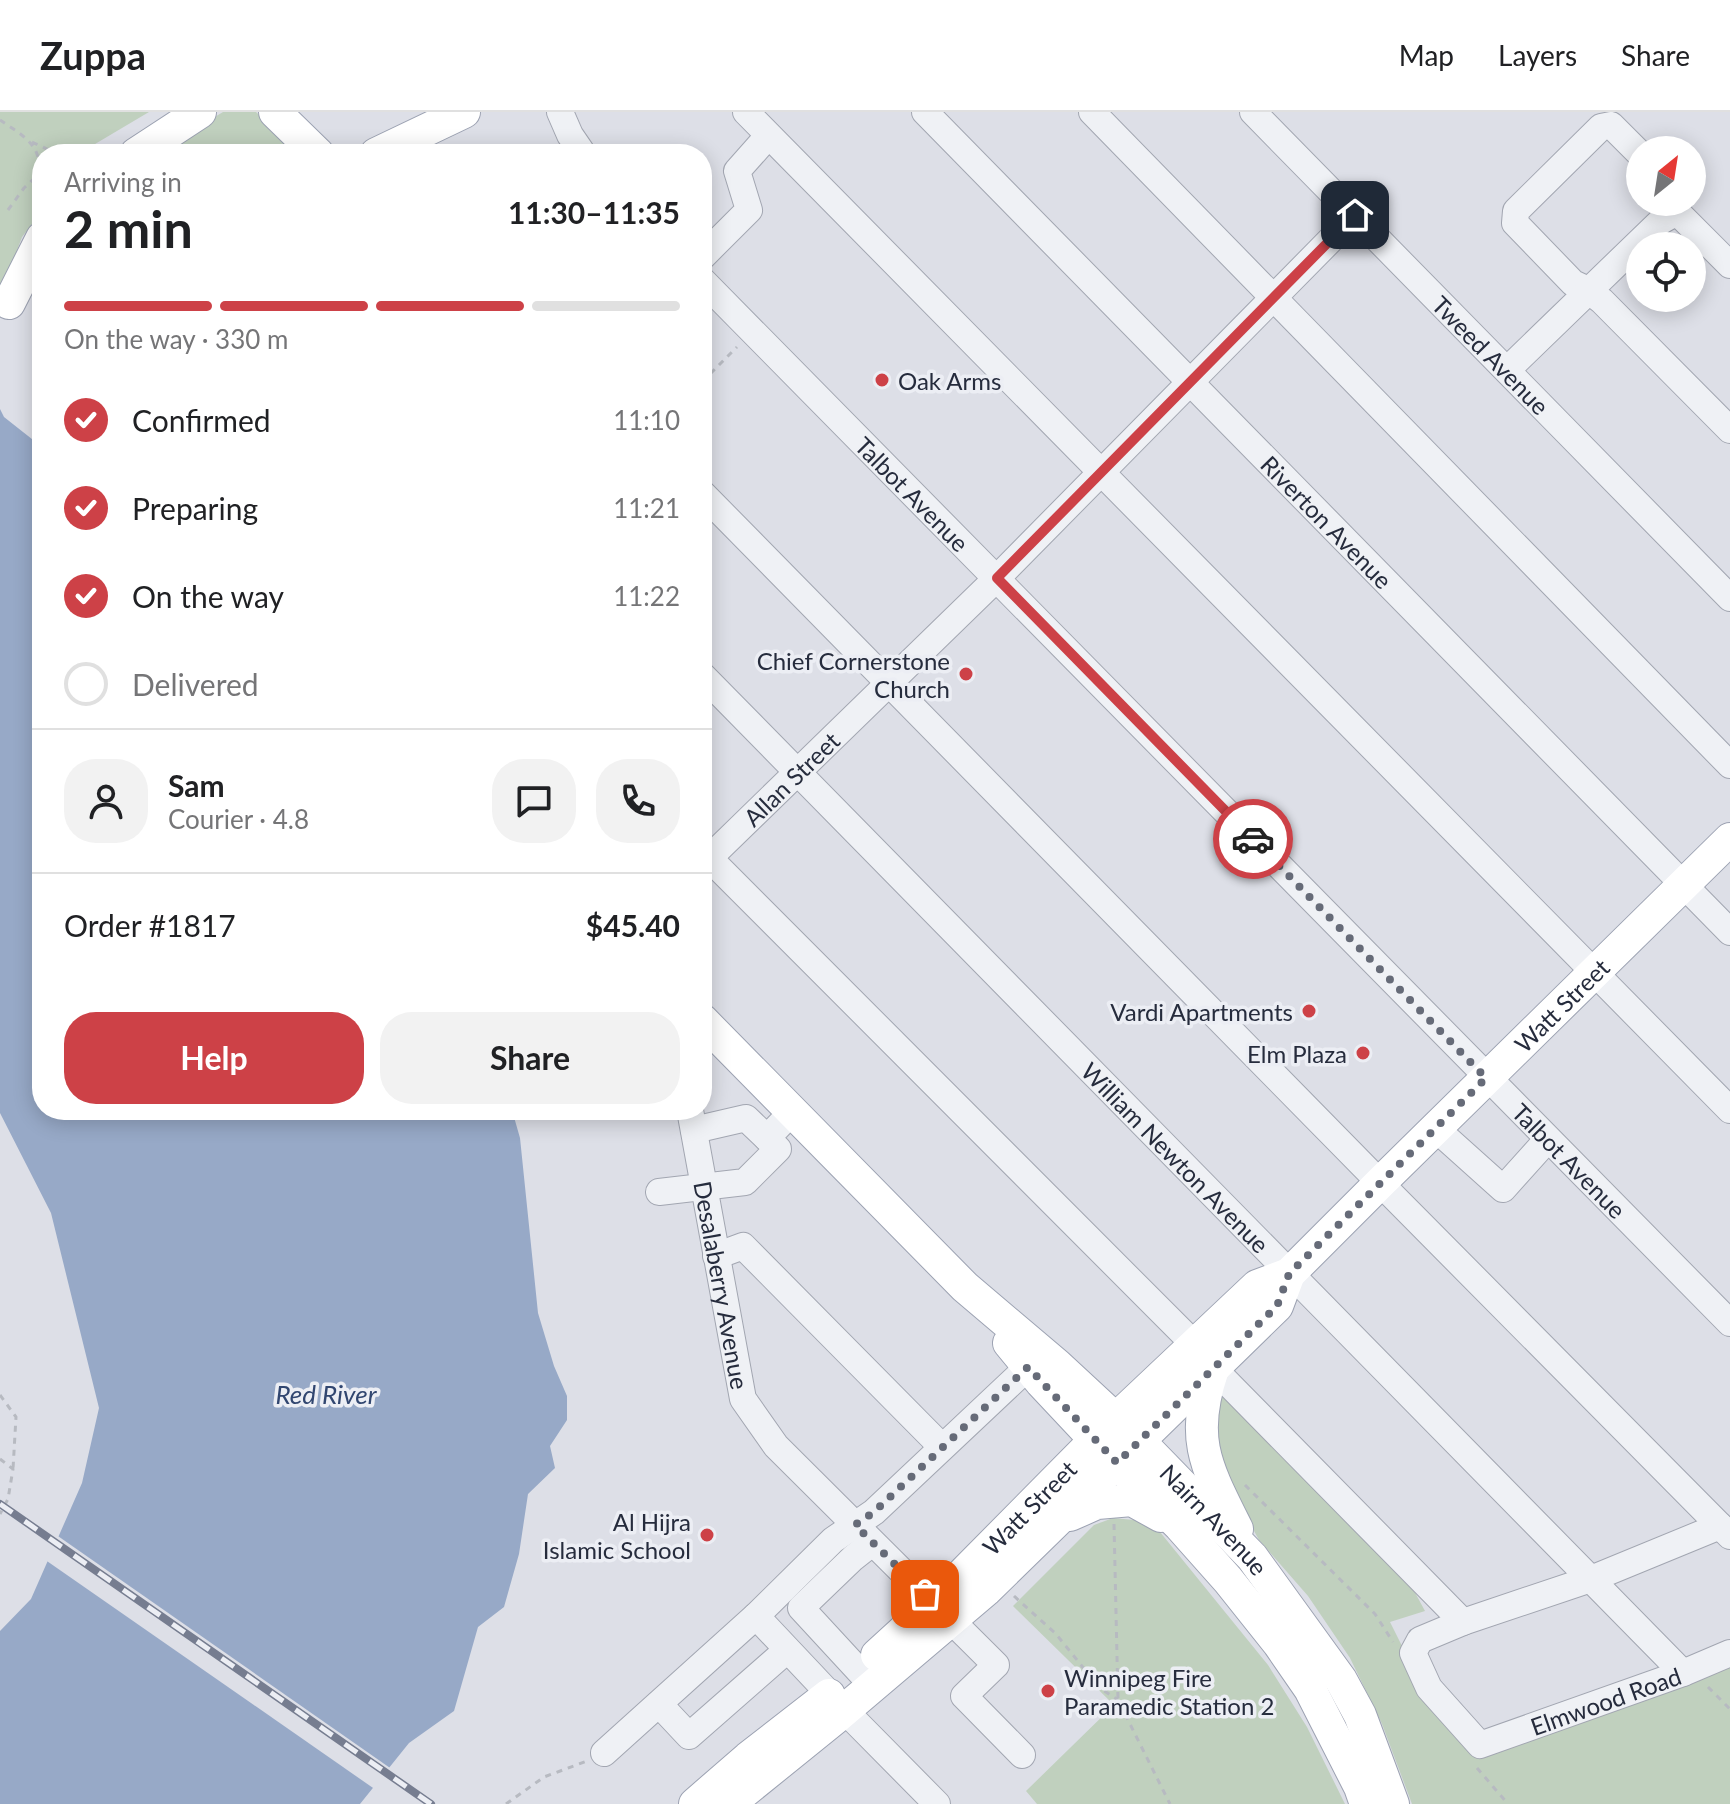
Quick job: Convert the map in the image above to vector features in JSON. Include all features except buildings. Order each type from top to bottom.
[{"type":"main road","points":[[151,144],[200,112]]},
{"type":"main road","points":[[275,112],[308,144]]},
{"type":"main road","points":[[397,144],[464,112]]},
{"type":"main road","points":[[4,306],[32,256]]},
{"type":"main road","points":[[4,306],[32,298]]},
{"type":"main road","name":"Watt Street","points":[[729,1804],[837,1702],[942,1611],[1204,1356],[1257,1286],[1289,1274],[1730,839]]},
{"type":"main road","name":"Nairn Avenue","points":[[712,1034],[965,1287],[1057,1365],[1180,1526],[1279,1644],[1310,1689],[1366,1804]]},
{"type":"main road","name":"Nairn Avenue","points":[[965,1287],[1028,1367],[1252,1557],[1341,1680],[1360,1715],[1393,1804]]},
{"type":"main road","points":[[1204,1356],[1200,1421],[1210,1475],[1252,1557]]},
{"type":"main road","name":"Watt Street","points":[[942,1611],[995,1580],[1056,1521],[1117,1441]]},
{"type":"main road","points":[[1056,1521],[1097,1503],[1132,1500],[1180,1526]]},
{"type":"main road","name":"Watt Street","points":[[695,1804],[748,1758],[837,1702]]},
{"type":"street","points":[[560,112],[576,144]]},
{"type":"street","points":[[746,112],[1730,1110]]},
{"type":"street","name":"Riverton Avenue","points":[[925,112],[1730,932]]},
{"type":"street","points":[[1092,112],[1730,765]]},
{"type":"street","name":"Tweed Avenue","points":[[1253,112],[1730,598]]},
{"type":"street","points":[[1626,140],[1611,125],[1601,127],[1516,211],[1515,223],[1573,283],[1602,301],[1730,430]]},
{"type":"street","points":[[712,247],[749,210],[737,171],[768,136]]},
{"type":"street","name":"Allan Street","points":[[712,856],[997,578],[1355,215]]},
{"type":"street","points":[[1507,370],[1667,216]]},
{"type":"street","points":[[1685,216],[1730,265]]},
{"type":"street","name":"Talbot Avenue","points":[[712,290],[1730,1323]]},
{"type":"street","points":[[712,503],[1725,1531],[1463,1622],[1420,1640],[1413,1653],[1429,1688],[1479,1757]]},
{"type":"street","name":"William Newton Avenue","points":[[712,685],[1289,1274],[1591,1579],[1687,1671]]},
{"type":"street","points":[[712,868],[1204,1356],[1463,1622]]},
{"type":"street","points":[[767,1138],[792,1112]]},
{"type":"street","points":[[659,1192],[745,1182],[778,1149],[746,1118],[712,1119]]},
{"type":"street","name":"Desalaberry Avenue","points":[[692,1120],[743,1399],[776,1446],[996,1665],[964,1696],[1022,1755]]},
{"type":"street","points":[[1435,1128],[1503,1189],[1547,1140]]},
{"type":"street","points":[[716,1256],[743,1246],[942,1447]]},
{"type":"street","points":[[599,1756],[756,1616],[792,1599],[853,1558],[874,1512],[1028,1367]]},
{"type":"street","points":[[792,1599],[866,1678]]},
{"type":"street","points":[[756,1616],[937,1804]]},
{"type":"street","points":[[659,1704],[689,1736],[787,1650]]},
{"type":"street","name":"Elmwood Road","points":[[1479,1757],[1730,1653]]},
{"type":"path","points":[[0,120],[37,144]]},
{"type":"path","points":[[29,140],[32,146]]},
{"type":"path","points":[[8,210],[32,181]]},
{"type":"path","points":[[712,372],[737,347]]},
{"type":"path","points":[[0,1395],[16,1417],[13,1469],[8,1499],[0,1514]]},
{"type":"path","points":[[0,1459],[13,1469]]},
{"type":"path","points":[[1236,1476],[1375,1614],[1400,1653]]},
{"type":"path","points":[[1113,1518],[1118,1700],[1170,1804]]},
{"type":"path","points":[[995,1580],[1056,1634],[1095,1685],[1118,1700]]},
{"type":"path","points":[[1687,1671],[1730,1709]]},
{"type":"path","points":[[506,1804],[544,1777],[599,1756]]},
{"type":"path","points":[[1479,1757],[1508,1804]]},
{"type":"green space","points":[[0,112],[149,112],[95,144],[32,144],[32,224],[22,237],[4,285],[0,288]]},
{"type":"green space","points":[[223,112],[256,112],[290,144],[175,144]]},
{"type":"green space","points":[[1223,1389],[1405,1574],[1425,1611],[1390,1622],[1423,1688],[1481,1755],[1730,1663],[1730,1804],[1412,1804],[1382,1724],[1350,1658],[1308,1596],[1259,1540],[1232,1491],[1216,1437],[1214,1409]]},
{"type":"green space","points":[[1113,1518],[1134,1520],[1160,1532],[1268,1665],[1307,1727],[1345,1804],[1037,1804],[1026,1791],[1114,1705],[1013,1606],[1094,1525]]},
{"type":"water","name":"Red River","points":[[0,409],[4,417],[32,439],[32,1120],[515,1120],[520,1138],[538,1313],[567,1396],[567,1420],[550,1446],[555,1468],[528,1494],[519,1554],[504,1607],[478,1627],[454,1711],[409,1743],[360,1804],[0,1804],[0,1631],[31,1599],[82,1483],[99,1408],[51,1213],[0,1113]]},
{"type":"pier","points":[[55,1534],[393,1770],[376,1790],[44,1559]]},
{"type":"railway","points":[[0,1504],[431,1804]]},
{"type":"way so far","points":[[925,1594],[855,1525],[874,1512],[1028,1367],[1117,1463],[1277,1306],[1289,1274],[1486,1078],[1253,839]]},
{"type":"place","name":"Oak Arms","points":[[882,380]]},
{"type":"place","name":"Chief Cornerstone Church","points":[[966,674]]},
{"type":"place","name":"Vardi Apartments","points":[[1309,1011]]},
{"type":"place","name":"Elm Plaza","points":[[1363,1053]]},
{"type":"place","name":"Al Hijra Islamic School","points":[[707,1535]]},
{"type":"place","name":"Winnipeg Fire Paramedic Station 2","points":[[1048,1691]]},
{"type":"route","points":[[1253,839],[997,578],[1355,215]]}]
